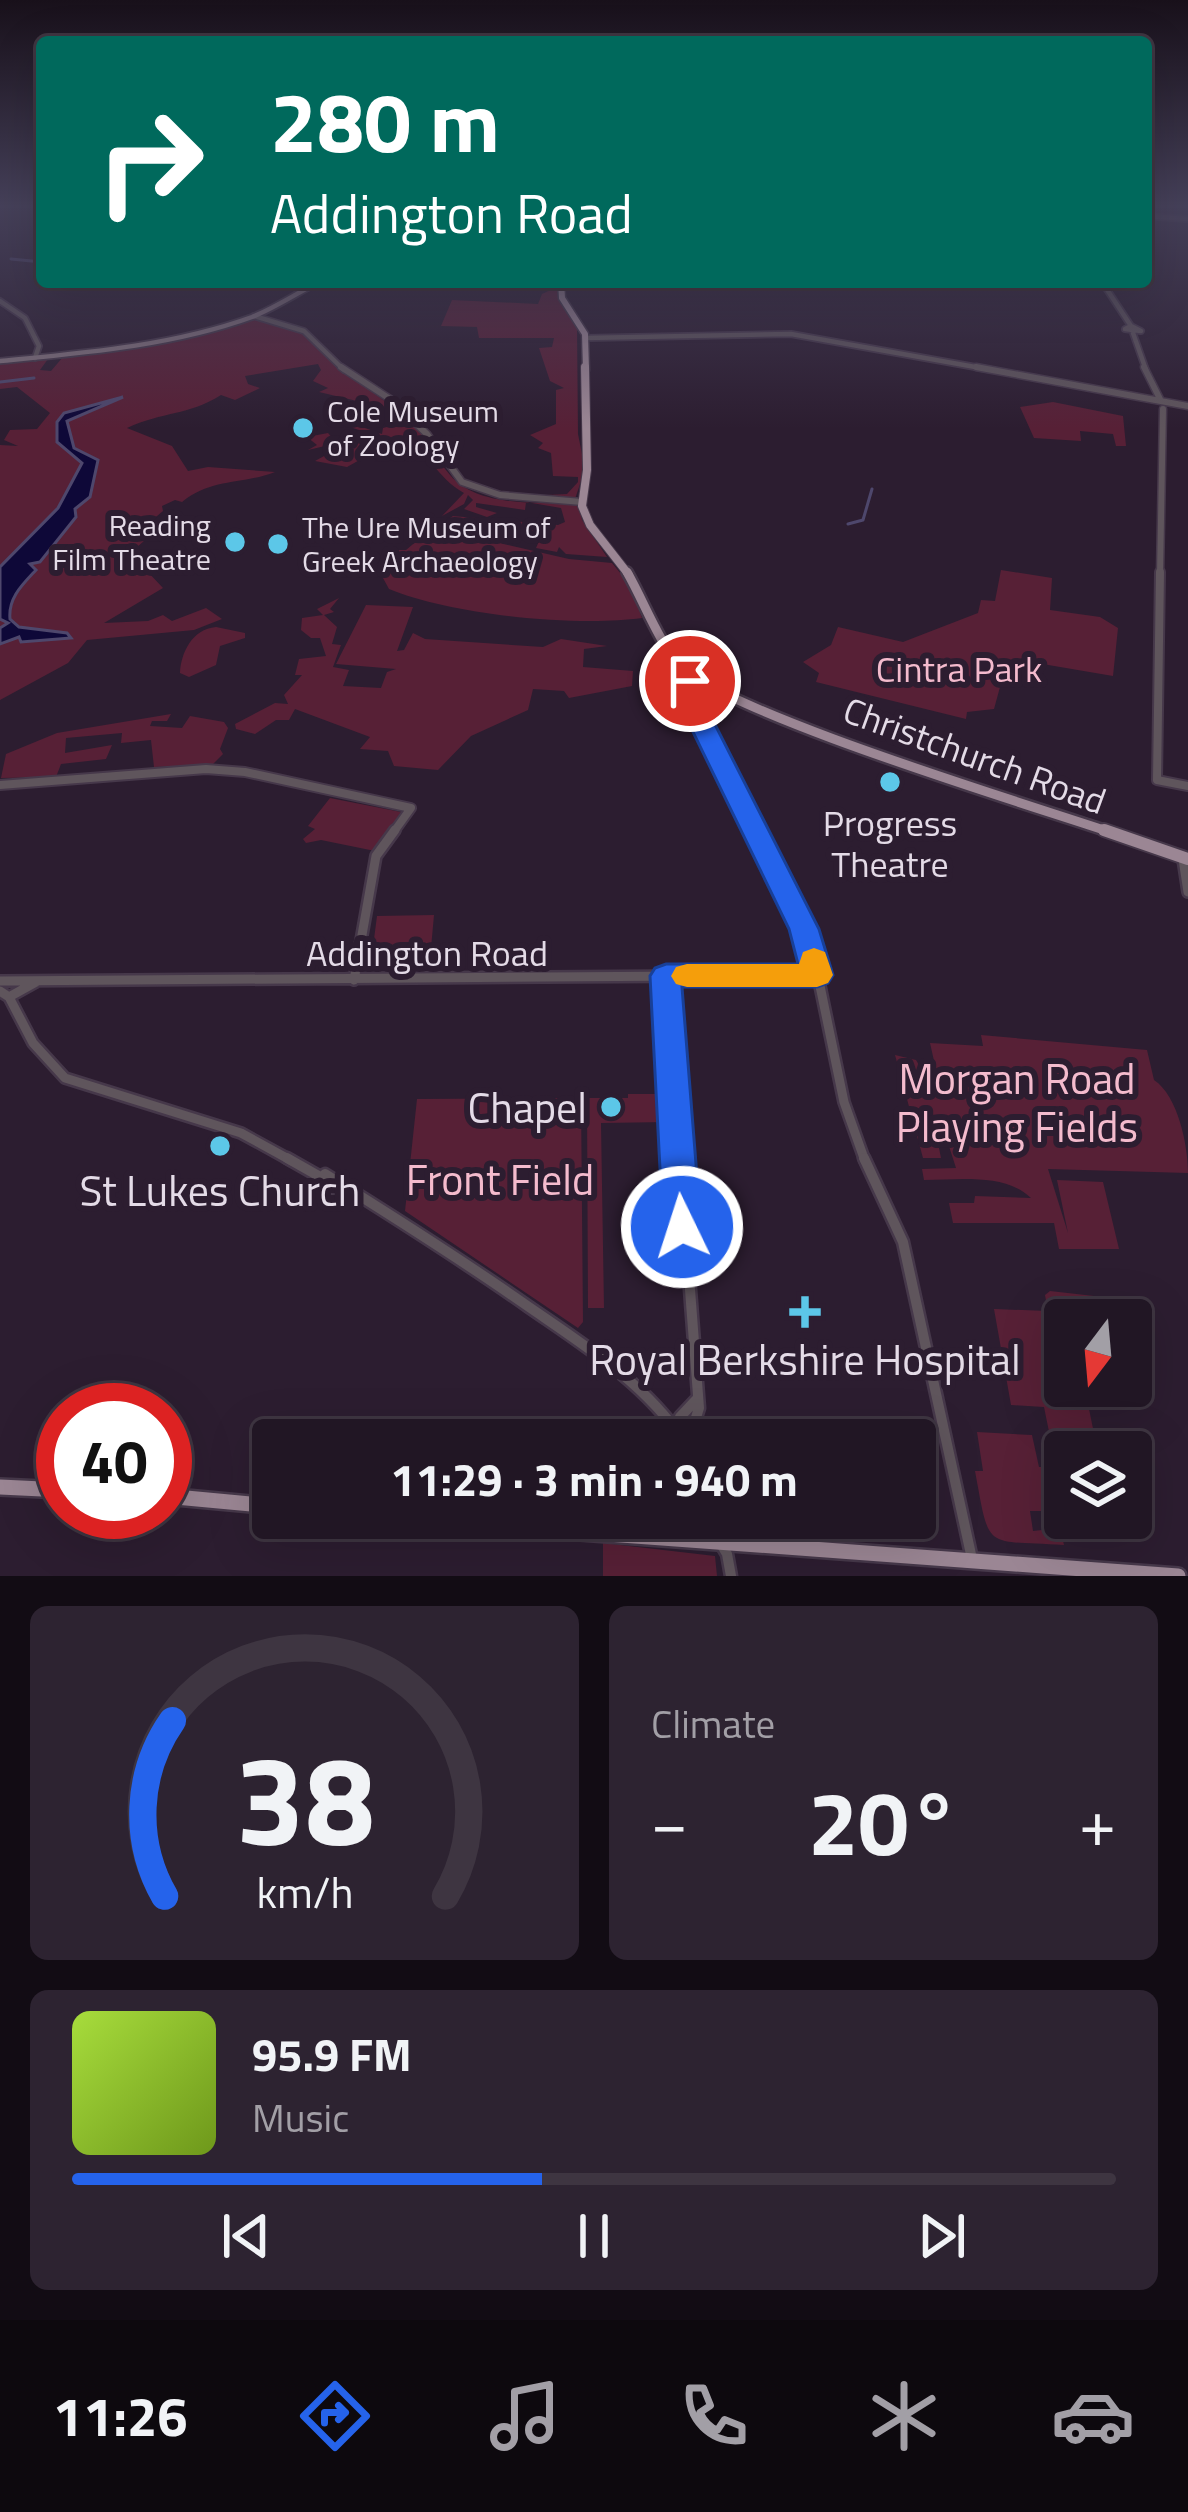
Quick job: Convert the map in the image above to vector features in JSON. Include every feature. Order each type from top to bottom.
[{"type":"main road","points":[[0,361],[121,348],[254,316],[308,288]]},
{"type":"main road","points":[[562,288],[562,298],[582,325],[585,338],[587,470],[582,502],[590,525],[628,573],[677,664],[698,678]]},
{"type":"main road","name":"Christchurch Road","points":[[698,678],[744,701],[1048,814],[1185,858]]},
{"type":"main road","points":[[0,1487],[36,1489]]},
{"type":"main road","points":[[192,1498],[252,1504]]},
{"type":"main road","points":[[679,1539],[1178,1576]]},
{"type":"street","points":[[1106,288],[1132,330],[1140,359],[1163,405],[1157,780],[1188,786]]},
{"type":"street","points":[[0,301],[31,327],[39,346],[35,358]]},
{"type":"street","points":[[254,316],[308,333],[348,374],[411,416],[461,482],[494,494],[582,502]]},
{"type":"street","points":[[585,338],[791,334],[1188,406]]},
{"type":"street","points":[[698,678],[686,683],[686,693],[804,929],[853,1129],[903,1242],[972,1560]]},
{"type":"street","points":[[0,785],[228,770],[411,808],[376,856],[354,980]]},
{"type":"street","points":[[1185,858],[1188,892]]},
{"type":"street","name":"Addington Road","points":[[2,987],[38,981],[817,975]]},
{"type":"street","points":[[666,976],[697,1399],[689,1419]]},
{"type":"street","points":[[38,981],[2,987],[33,1043],[65,1078],[241,1133],[344,1187],[538,1311],[675,1419]]},
{"type":"street","points":[[718,1539],[731,1576]]},
{"type":"green space","points":[[557,288],[561,304],[577,326],[578,434],[585,469],[575,499],[527,496],[567,494],[578,482],[578,477],[553,476],[551,453],[538,448],[543,443],[530,435],[556,424],[556,390],[564,388],[550,381],[539,348],[552,347],[554,338],[479,338],[477,327],[441,326],[452,300],[538,304],[542,294]]},
{"type":"green space","points":[[257,319],[302,332],[347,374],[404,415],[393,420],[378,406],[319,392],[328,388],[313,381],[321,370],[318,364],[245,376],[248,384],[260,388],[235,400],[221,395],[127,428],[172,446],[188,471],[208,467],[275,472],[216,485],[162,506],[163,511],[133,536],[144,541],[130,553],[163,588],[104,623],[148,621],[163,615],[172,621],[206,608],[222,619],[194,630],[87,640],[68,663],[0,700],[0,445],[18,446],[4,440],[10,430],[37,429],[50,413],[17,387],[0,389],[0,363],[48,359],[40,370],[51,371],[63,357]]},
{"type":"green space","points":[[1053,402],[1123,416],[1126,446],[1116,446],[1113,434],[1080,431],[1081,441],[1034,438],[1020,407]]},
{"type":"green space","points":[[331,416],[382,434],[383,428],[410,421],[462,486],[493,498],[526,502],[525,510],[476,503],[476,507],[497,513],[487,517],[464,509],[473,500],[468,495],[464,504],[442,516],[464,493],[418,449],[399,438],[347,467],[315,461],[335,450],[325,446],[308,450],[317,445],[307,437],[328,433],[335,441],[362,431],[326,419]]},
{"type":"green space","points":[[530,503],[579,504],[582,520],[607,557],[566,554],[559,547],[557,552],[536,548],[547,535],[530,531],[533,537],[482,528],[477,534],[490,537],[465,535],[569,559],[612,563],[631,586],[642,618],[514,617],[445,606],[389,589],[383,578],[400,556],[386,550],[406,550],[431,529],[462,535],[443,523],[453,516],[565,522],[561,508]]},
{"type":"green space","name":"Cintra Park","points":[[1001,570],[1052,578],[1050,610],[1100,617],[1118,628],[1113,676],[1019,660],[1009,687],[1000,687],[994,709],[967,712],[966,719],[816,682],[819,673],[803,662],[831,645],[838,627],[903,642],[978,613],[981,600],[995,601]]},
{"type":"green space","points":[[339,598],[330,609],[334,612],[324,615],[337,627],[332,644],[341,645],[333,667],[349,670],[343,686],[381,688],[387,672],[396,669],[336,664],[366,605],[413,607],[397,651],[404,650],[413,633],[425,639],[543,647],[561,639],[607,646],[584,649],[583,667],[633,671],[632,686],[569,698],[564,691],[533,689],[528,710],[471,736],[438,770],[394,766],[388,751],[360,749],[370,737],[295,709],[289,720],[276,720],[255,734],[236,729],[235,724],[275,703],[288,704],[284,695],[302,675],[295,675],[299,659],[326,656],[320,638],[301,630],[302,618],[323,615],[317,609]]},
{"type":"green space","points":[[216,627],[245,633],[245,638],[220,646],[216,665],[189,677],[180,673],[189,643],[200,632]]},
{"type":"green space","points":[[171,714],[167,721],[152,721],[150,726],[182,728],[190,716],[224,722],[228,728],[220,749],[223,754],[212,765],[154,767],[151,740],[121,743],[122,733],[66,738],[65,753],[112,745],[106,759],[61,764],[56,777],[1,778],[6,754],[57,733]]},
{"type":"green space","points":[[330,798],[401,812],[375,851],[321,840],[306,843],[303,839],[315,829],[308,826]]},
{"type":"green space","points":[[434,915],[429,970],[370,970],[377,916]]},
{"type":"green space","name":"Morgan Road Playing Fields","points":[[981,1035],[1147,1050],[1154,1080],[1169,1097],[1180,1122],[1188,1173],[1048,1169],[1068,1233],[1057,1180],[1103,1182],[1119,1249],[1059,1249],[1054,1223],[953,1223],[949,1203],[974,1203],[975,1196],[1031,1198],[995,1181],[924,1180],[922,1169],[956,1168],[948,1143],[938,1143],[941,1158],[923,1158],[895,1055],[916,1060],[929,1082],[939,1083],[930,1043],[983,1046]]},
{"type":"green space","points":[[628,1094],[667,1094],[669,1122],[601,1123],[604,1308],[588,1308],[587,1098],[628,1098]]},
{"type":"green space","name":"Front Field","points":[[581,1098],[583,1322],[578,1328],[405,1211],[417,1099]]},
{"type":"green space","points":[[1050,1291],[1095,1299],[1046,1299]]},
{"type":"green space","points":[[994,1309],[1044,1311],[1044,1407],[1011,1405]]},
{"type":"green space","points":[[1044,1407],[1121,1407],[1089,1409],[1094,1431],[1049,1431]]},
{"type":"green space","points":[[977,1432],[1032,1435],[1039,1467],[1044,1467],[1044,1511],[1030,1511],[1033,1531],[1044,1530],[1044,1539],[1063,1539],[1064,1545],[1018,1543],[995,1536],[984,1516],[975,1471],[983,1471]]},
{"type":"green space","points":[[603,1543],[715,1556],[717,1576],[603,1576]]},
{"type":"shaded area","points":[[123,397],[67,421],[74,448],[98,460],[90,497],[75,509],[76,517],[40,562],[30,564],[36,570],[11,605],[10,619],[19,627],[67,633],[71,638],[21,642],[19,637],[0,644],[0,628],[8,623],[0,619],[0,567],[58,508],[82,463],[57,442],[57,422],[64,413]]},
{"type":"waterway","points":[[0,382],[34,378]]},
{"type":"waterway","points":[[848,524],[863,520],[872,489]]},
{"type":"slow traffic","points":[[687,976],[817,975],[814,960]]},
{"type":"place","name":"Cole Museum of Zoology","points":[[303,428]]},
{"type":"place","name":"Reading Film Theatre","points":[[235,542]]},
{"type":"place","name":"The Ure Museum of Greek Archaeology","points":[[278,544]]},
{"type":"place","name":"Progress Theatre","points":[[890,782]]},
{"type":"place","name":"Chapel","points":[[611,1107]]},
{"type":"place","name":"St Lukes Church","points":[[220,1146]]},
{"type":"place","name":"Royal Berkshire Hospital","points":[[805,1312]]},
{"type":"route","points":[[682,1227],[666,976],[817,975],[804,929],[686,693],[690,681]]}]
